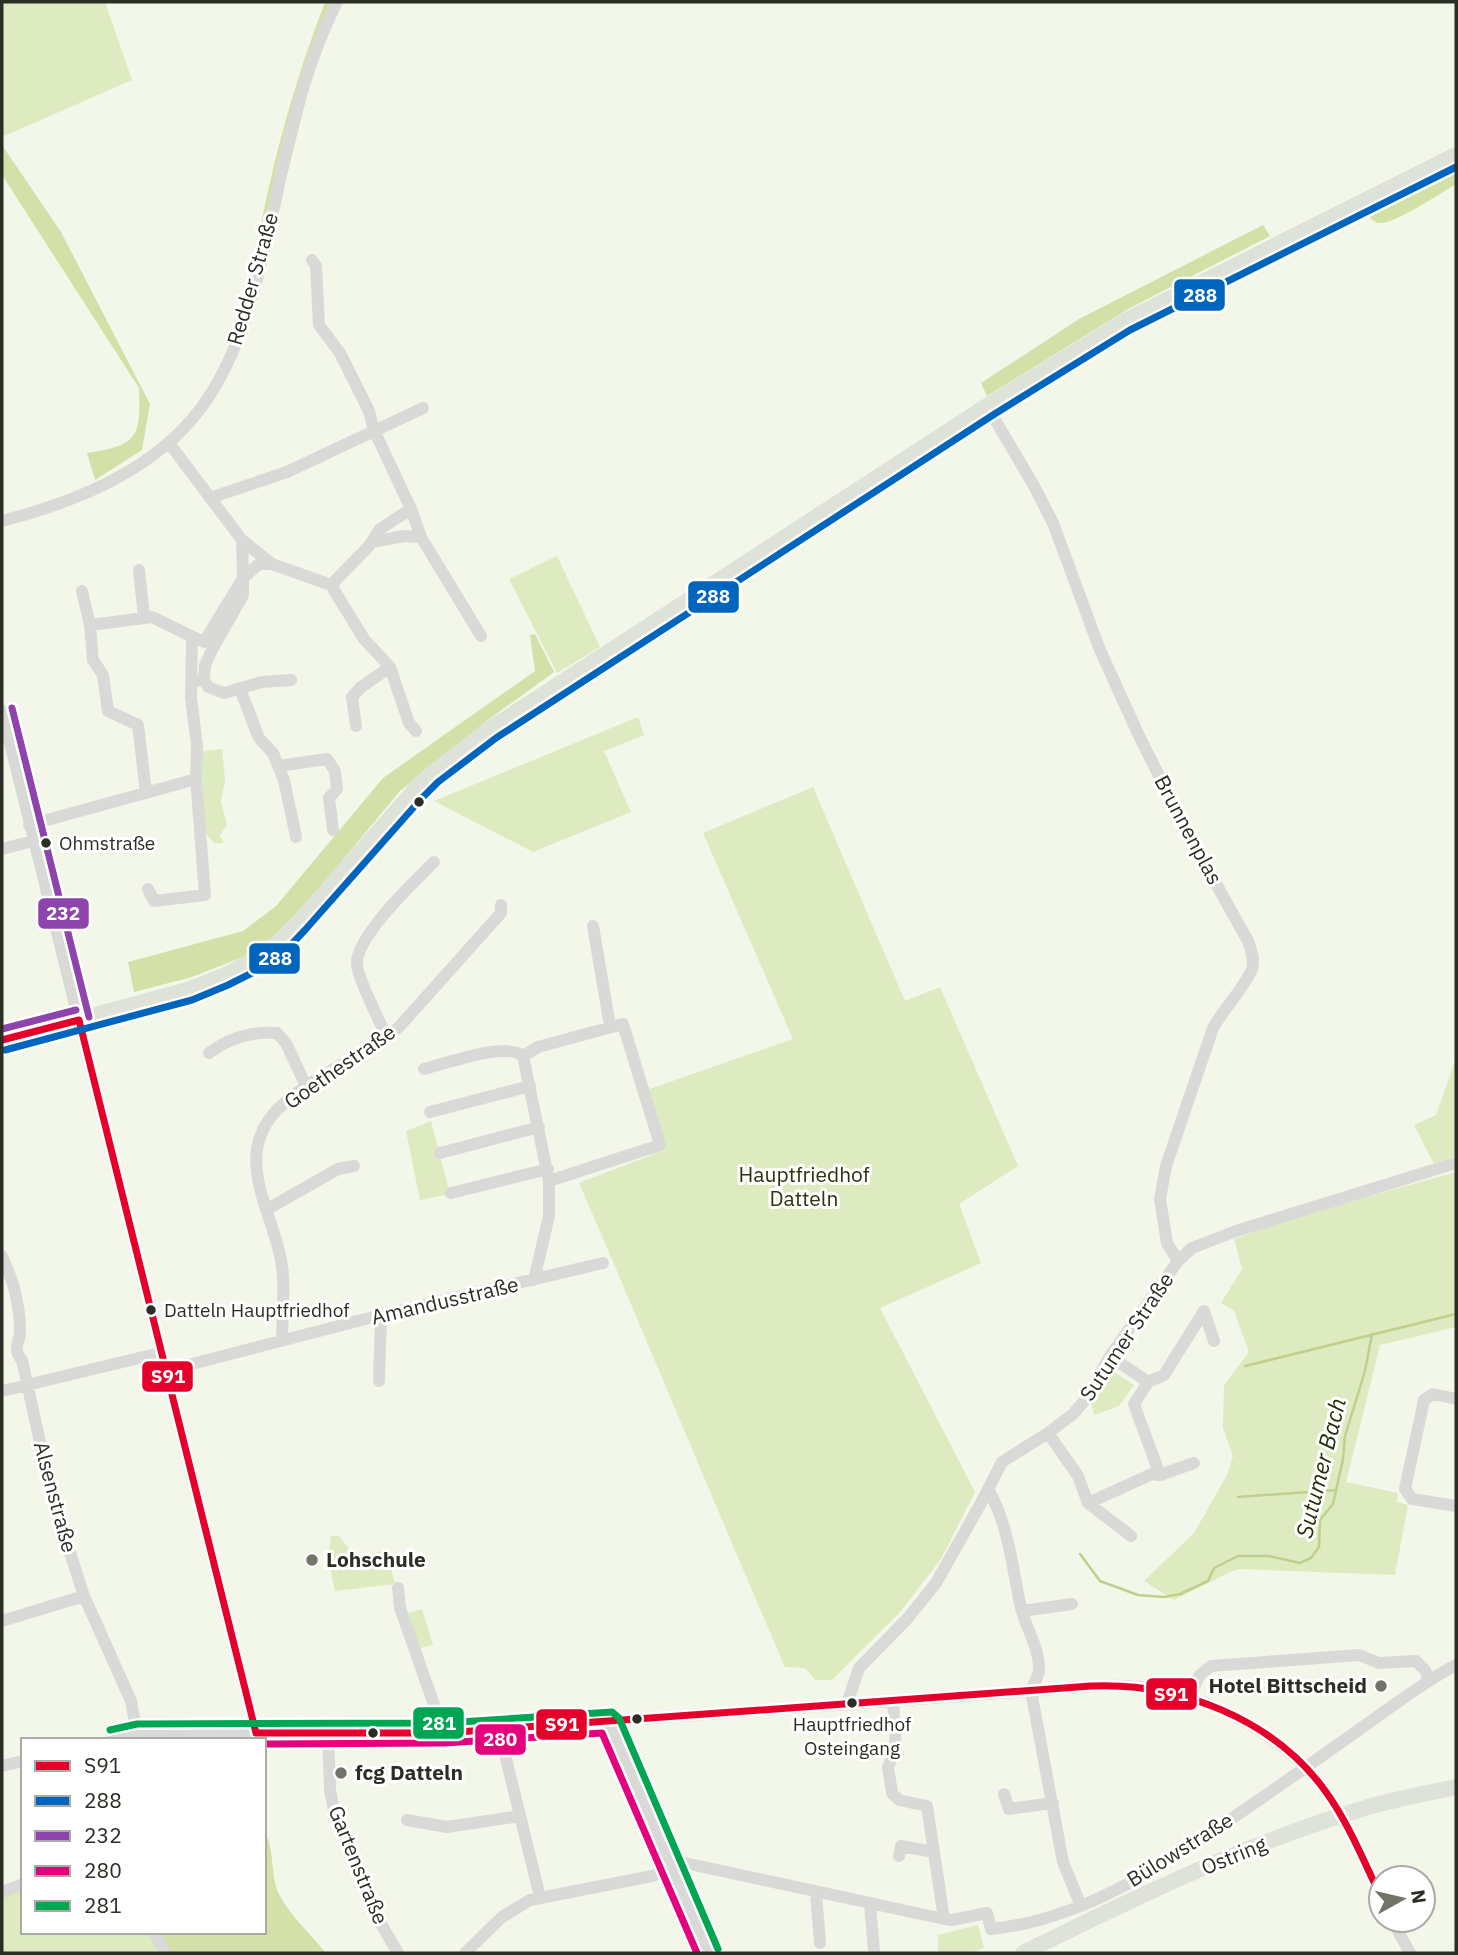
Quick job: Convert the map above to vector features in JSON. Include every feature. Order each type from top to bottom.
[{"type":"main road","points":[[2,1040],[188,990],[256,959],[298,923],[422,782],[490,729],[987,406],[1125,321],[1456,155]]},
{"type":"main road","name":"Ostring","points":[[1023,1953],[1210,1865],[1364,1808],[1456,1787]]},
{"type":"street","name":"Redder Straße","points":[[2,521],[38,512],[127,473],[169,443],[201,408],[223,372],[241,333],[295,114],[324,27],[337,2]]},
{"type":"street","points":[[312,260],[316,266],[320,325],[340,353],[369,411],[374,430],[411,509],[421,537],[481,636]]},
{"type":"street","name":"Brunnenplas","points":[[987,406],[1053,523],[1100,650],[1135,729],[1252,952],[1252,971],[1213,1028],[1166,1166],[1160,1199],[1167,1244],[1178,1261]]},
{"type":"street","points":[[210,498],[287,472],[423,408]]},
{"type":"street","points":[[169,443],[242,540],[272,564],[331,585],[364,639],[390,667],[409,723],[416,731]]},
{"type":"street","points":[[331,585],[372,542],[380,529],[411,509]]},
{"type":"street","points":[[372,542],[404,536],[421,537]]},
{"type":"street","points":[[242,540],[243,578]]},
{"type":"street","points":[[198,680],[203,642],[243,578],[259,564],[272,564]]},
{"type":"street","points":[[139,570],[144,617]]},
{"type":"street","points":[[82,591],[90,625],[93,660],[103,675],[108,711],[138,725],[146,793]]},
{"type":"street","points":[[90,625],[152,617],[203,642]]},
{"type":"street","points":[[148,889],[154,901],[205,895],[196,779],[197,745],[191,698],[205,665],[203,642]]},
{"type":"street","points":[[356,726],[352,697],[360,688],[390,667]]},
{"type":"street","points":[[198,680],[224,693],[262,682],[290,680]]},
{"type":"street","points":[[240,689],[259,738],[272,753],[284,780],[296,837]]},
{"type":"street","points":[[2,711],[256,1732]]},
{"type":"street","points":[[278,766],[327,759],[335,771],[337,789],[329,798],[333,830]]},
{"type":"street","points":[[29,825],[196,779]]},
{"type":"street","points":[[2,849],[33,841]]},
{"type":"street","points":[[387,1037],[357,967],[358,954],[368,936],[434,862]]},
{"type":"street","name":"Goethestraße","points":[[282,1341],[282,1264],[258,1188],[256,1165],[258,1142],[263,1130],[280,1107],[306,1086],[399,1027],[500,913],[501,905]]},
{"type":"street","points":[[451,1193],[549,1175],[660,1145],[617,1025],[593,926]]},
{"type":"street","points":[[523,1056],[538,1047],[617,1025]]},
{"type":"street","points":[[209,1053],[225,1041],[260,1031],[277,1033],[286,1043],[306,1086]]},
{"type":"street","points":[[424,1069],[501,1050],[517,1051],[523,1056],[549,1175],[549,1216],[534,1280]]},
{"type":"street","points":[[430,1112],[530,1086]]},
{"type":"street","points":[[440,1153],[539,1127]]},
{"type":"street","name":"Sutumer Straße","points":[[847,1704],[859,1668],[927,1597],[954,1553],[1002,1462],[1073,1415],[1178,1261],[1192,1248],[1236,1231],[1456,1163]]},
{"type":"street","points":[[267,1210],[338,1169],[354,1166]]},
{"type":"street","name":"Alsenstraße","points":[[2,1255],[13,1284],[21,1332],[16,1348],[22,1360],[52,1497],[83,1596],[131,1701],[137,1734]]},
{"type":"street","name":"Amandusstraße","points":[[165,1371],[381,1315],[603,1263]]},
{"type":"street","points":[[1160,1475],[1134,1404],[1148,1381],[1164,1375],[1203,1311],[1214,1341]]},
{"type":"street","points":[[379,1381],[381,1315]]},
{"type":"street","points":[[2,1391],[160,1353]]},
{"type":"street","points":[[1111,1356],[1148,1381]]},
{"type":"street","points":[[1456,1399],[1433,1394],[1424,1400],[1405,1489],[1412,1499],[1456,1506]]},
{"type":"street","points":[[1048,1433],[1078,1476],[1088,1503],[1131,1536]]},
{"type":"street","points":[[1088,1503],[1152,1474],[1160,1475],[1194,1463]]},
{"type":"street","points":[[988,1489],[1007,1532],[1022,1611],[1033,1641],[1039,1671],[1031,1691],[1063,1862],[1081,1906]]},
{"type":"street","points":[[398,1588],[400,1608],[444,1733]]},
{"type":"street","points":[[2,1620],[83,1596]]},
{"type":"street","points":[[1022,1611],[1072,1604]]},
{"type":"street","points":[[1190,1697],[1199,1676],[1211,1665],[1359,1655],[1379,1663],[1416,1661],[1429,1680]]},
{"type":"street","name":"Bülowstraße","points":[[466,1953],[502,1917],[540,1897],[652,1876],[685,1863],[944,1919],[987,1913],[991,1929],[1021,1926],[1060,1915],[1173,1858],[1429,1680],[1456,1665]]},
{"type":"street","points":[[120,1738],[137,1734],[256,1732],[444,1733],[1125,1685],[1190,1697],[1245,1722],[1280,1746],[1319,1782],[1367,1869]]},
{"type":"street","points":[[893,1700],[896,1748],[888,1767],[892,1793],[899,1800],[927,1805],[944,1919]]},
{"type":"street","points":[[609,1722],[708,1953]]},
{"type":"street","points":[[499,1730],[540,1897]]},
{"type":"street","name":"Gartenstraße","points":[[328,1732],[330,1790],[335,1815],[377,1917],[398,1953]]},
{"type":"street","points":[[2,1766],[21,1761]]},
{"type":"street","points":[[1004,1794],[1009,1809],[1053,1803]]},
{"type":"street","points":[[407,1820],[447,1827],[520,1816]]},
{"type":"street","points":[[900,1851],[934,1852]]},
{"type":"street","points":[[2,1892],[21,1885]]},
{"type":"street","points":[[816,1893],[820,1943]]},
{"type":"street","points":[[870,1904],[874,1951]]},
{"type":"street","points":[[156,1934],[165,1953]]},
{"type":"street","points":[[1400,1934],[1410,1953]]},
{"type":"green space","points":[[2,2],[105,2],[132,80],[2,137]]},
{"type":"green space","points":[[325,2],[331,2],[327,33],[308,91],[279,207],[261,224],[288,112]]},
{"type":"green space","points":[[2,145],[61,232],[150,404],[142,450],[95,480],[87,453],[116,446],[132,436],[139,418],[139,388],[2,175]]},
{"type":"green space","points":[[1456,164],[1456,184],[1388,222],[1378,223],[1370,217],[1366,209]]},
{"type":"green space","points":[[1263,225],[1270,236],[1130,308],[987,396],[981,383],[1079,319]]},
{"type":"green space","points":[[967,428],[972,434],[760,573],[755,571],[757,563]]},
{"type":"green space","points":[[557,556],[600,647],[557,673],[509,579]]},
{"type":"green space","points":[[535,634],[554,672],[488,720],[400,791],[302,909],[269,940],[243,957],[192,977],[134,992],[128,962],[243,931],[276,906],[383,778],[535,671],[530,635]]},
{"type":"green space","points":[[638,717],[644,735],[604,751],[631,812],[533,852],[434,801]]},
{"type":"green space","points":[[222,749],[225,779],[221,802],[227,825],[220,835],[224,843],[214,843],[203,830],[199,798],[203,783],[200,758],[203,751]]},
{"type":"green space","name":"Hauptfriedhof Datteln","points":[[813,787],[905,1001],[940,987],[1018,1166],[959,1204],[981,1263],[880,1308],[975,1492],[941,1559],[901,1611],[832,1680],[816,1680],[805,1668],[785,1667],[579,1183],[662,1151],[644,1091],[793,1039],[703,833]]},
{"type":"green space","points":[[1456,1058],[1456,1156],[1434,1164],[1414,1125],[1436,1115]]},
{"type":"green space","points":[[431,1121],[450,1194],[420,1200],[406,1131]]},
{"type":"green space","points":[[1456,1172],[1456,1327],[1380,1345],[1346,1482],[1398,1493],[1397,1502],[1408,1505],[1395,1575],[1240,1569],[1174,1600],[1144,1581],[1194,1533],[1227,1475],[1233,1456],[1223,1428],[1224,1385],[1249,1352],[1234,1311],[1221,1303],[1242,1269],[1234,1239],[1312,1212]]},
{"type":"green space","points":[[1110,1369],[1134,1385],[1119,1406],[1094,1415],[1091,1401]]},
{"type":"green space","points":[[331,1536],[339,1536],[356,1558],[386,1550],[395,1584],[335,1591],[328,1558]]},
{"type":"green space","points":[[422,1609],[433,1645],[420,1648],[407,1613]]},
{"type":"green space","points":[[266,1834],[280,1896],[295,1918],[326,1953],[169,1953],[161,1934],[266,1934]]},
{"type":"green space","points":[[21,1887],[21,1934],[150,1934],[161,1953],[2,1953],[2,1896]]},
{"type":"green space","points":[[978,1925],[984,1948],[972,1953],[938,1953],[938,1935]]},
{"type":"waterway","name":"Sutumer Bach","points":[[1245,1366],[1456,1314]]},
{"type":"waterway","name":"Sutumer Bach","points":[[1080,1554],[1100,1581],[1138,1595],[1164,1597],[1180,1594],[1208,1581],[1214,1568],[1238,1556],[1269,1556],[1300,1563],[1311,1558],[1319,1547],[1320,1520],[1333,1504],[1345,1436],[1365,1371],[1372,1334]]},
{"type":"waterway","points":[[1238,1497],[1336,1490]]},
{"type":"transit line","name":"288","points":[[5,1050],[192,1000],[262,968],[286,950],[305,930],[438,782],[496,738],[993,415],[1130,330],[1456,167]]},
{"type":"transit line","name":"232","points":[[12,708],[89,1017]]},
{"type":"transit line","name":"232","points":[[2,1029],[76,1010]]},
{"type":"transit line","name":"S91","points":[[79,1020],[256,1733]]},
{"type":"transit line","name":"S91","points":[[2,1040],[79,1020]]},
{"type":"transit line","name":"S91","points":[[256,1733],[444,1733],[1091,1686],[1124,1686],[1158,1691],[1222,1710],[1252,1725],[1280,1744],[1305,1766],[1326,1792],[1367,1867]]},
{"type":"transit line","name":"281","points":[[110,1730],[137,1724],[444,1723],[612,1712],[619,1718],[718,1949]]},
{"type":"transit line","name":"280","points":[[266,1744],[444,1743],[602,1733],[697,1953]]},
{"type":"place","name":"Ohmstraße","points":[[46,843]]},
{"type":"place","name":"Datteln Hauptfriedhof","points":[[151,1310]]},
{"type":"place","name":"Lohschule","points":[[312,1560]]},
{"type":"place","name":"Hotel Bittscheid","points":[[1381,1686]]},
{"type":"place","name":"Hauptfriedhof Osteingang","points":[[852,1703]]},
{"type":"place","name":"fcg Datteln","points":[[341,1773]]}]
